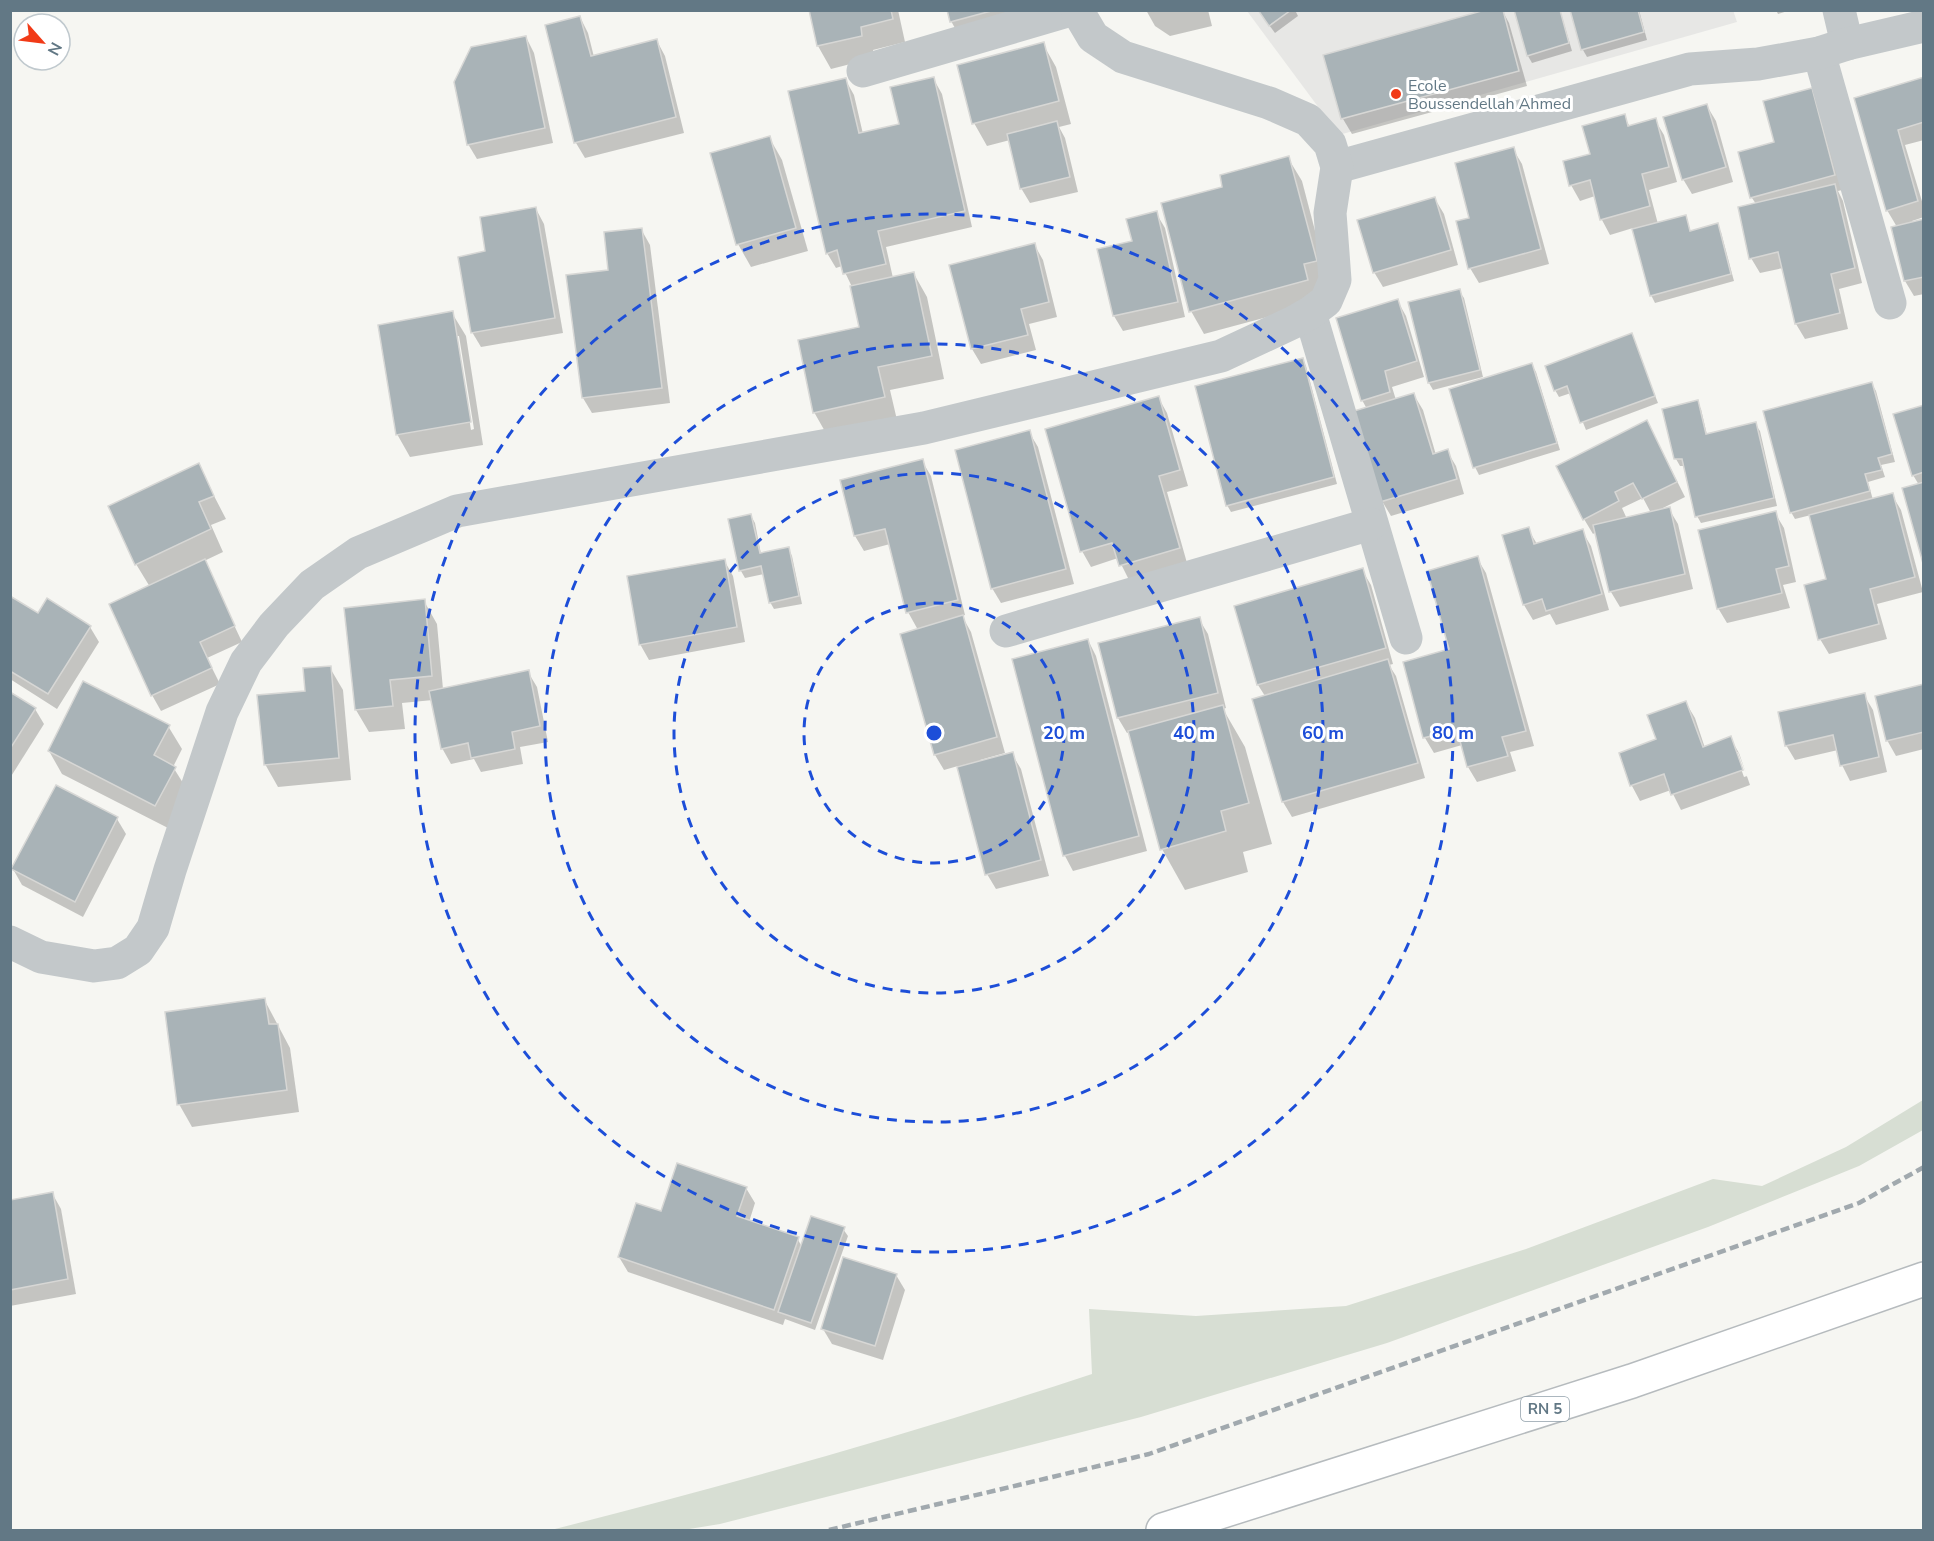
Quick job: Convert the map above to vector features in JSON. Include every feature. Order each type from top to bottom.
[{"type":"main road","name":"RN 5","points":[[1163,1530],[1632,1382],[1923,1279]]},
{"type":"street","points":[[863,70],[1071,10]]},
{"type":"street","points":[[10,942],[41,957],[94,966],[117,963],[138,950],[153,928],[222,712],[246,662],[274,625],[312,585],[358,553],[457,511],[924,428],[1221,356],[1310,313],[1326,301],[1335,280],[1330,213],[1337,167],[1330,144],[1308,120],[1269,103],[1124,57],[1093,37],[1077,10]]},
{"type":"street","points":[[1839,10],[1833,48],[1890,303]]},
{"type":"street","points":[[1337,167],[1690,69],[1758,64],[1923,26]]},
{"type":"street","points":[[1310,313],[1406,638]]},
{"type":"street","points":[[1006,631],[1371,524]]},
{"type":"shaded area","name":"Ecole Boussendellah Ahmed","points":[[1733,10],[1737,22],[1339,135],[1247,11]]},
{"type":"shaded area","points":[[1923,1100],[1923,1130],[1859,1166],[1708,1227],[1387,1343],[1141,1417],[720,1524],[683,1530],[551,1530],[823,1457],[1092,1374],[1089,1309],[1196,1316],[1346,1306],[1526,1249],[1713,1179],[1762,1186],[1846,1147]]},
{"type":"building","points":[[809,10],[891,10],[893,19],[861,27],[862,36],[817,46]]},
{"type":"building","points":[[947,10],[995,10],[950,22]]},
{"type":"building","points":[[1258,10],[1291,10],[1269,26]]},
{"type":"building","points":[[1485,10],[1503,10],[1519,71],[1341,119],[1323,55]]},
{"type":"building","points":[[1514,10],[1560,10],[1569,43],[1527,56]]},
{"type":"building","points":[[1570,10],[1638,10],[1644,32],[1581,50]]},
{"type":"building","points":[[580,16],[591,56],[657,39],[676,117],[574,143],[545,25]]},
{"type":"building","points":[[526,36],[545,128],[467,145],[454,82],[471,47]]},
{"type":"building","points":[[1044,42],[1059,101],[972,124],[957,65]]},
{"type":"building","points":[[934,77],[965,211],[878,231],[886,264],[843,274],[837,250],[826,254],[788,91],[846,78],[859,133],[899,124],[890,87]]},
{"type":"building","points":[[1924,77],[1924,122],[1898,130],[1918,201],[1886,211],[1854,98]]},
{"type":"building","points":[[1812,88],[1835,175],[1750,198],[1738,152],[1774,142],[1763,101]]},
{"type":"building","points":[[1707,104],[1726,167],[1682,180],[1663,117]]},
{"type":"building","points":[[1625,114],[1628,126],[1656,118],[1669,167],[1642,174],[1650,206],[1600,220],[1590,180],[1569,186],[1563,161],[1590,154],[1582,126]]},
{"type":"building","points":[[1057,121],[1070,177],[1020,189],[1007,134]]},
{"type":"building","points":[[770,136],[796,228],[736,245],[710,153]]},
{"type":"building","points":[[1514,147],[1541,249],[1468,269],[1456,221],[1469,218],[1455,163]]},
{"type":"building","points":[[1289,156],[1317,261],[1304,264],[1308,280],[1189,312],[1161,203],[1222,187],[1220,175]]},
{"type":"building","points":[[1835,184],[1855,268],[1831,274],[1840,313],[1795,324],[1778,252],[1749,259],[1738,207]]},
{"type":"building","points":[[1435,197],[1451,250],[1373,273],[1357,220]]},
{"type":"building","points":[[536,207],[555,318],[471,333],[458,257],[485,251],[480,217]]},
{"type":"building","points":[[1157,211],[1178,302],[1113,316],[1097,249],[1132,241],[1126,219]]},
{"type":"building","points":[[1686,215],[1690,231],[1718,223],[1731,274],[1650,296],[1632,229]]},
{"type":"building","points":[[1924,219],[1924,277],[1904,281],[1891,227]]},
{"type":"building","points":[[642,228],[662,388],[582,398],[566,275],[608,270],[604,232]]},
{"type":"building","points":[[1035,243],[1049,302],[1021,309],[1028,335],[971,349],[949,265]]},
{"type":"building","points":[[914,272],[932,356],[878,367],[885,397],[813,413],[798,340],[859,327],[850,286]]},
{"type":"building","points":[[1460,289],[1480,370],[1428,383],[1408,302]]},
{"type":"building","points":[[1398,299],[1417,361],[1385,371],[1390,392],[1361,401],[1336,318]]},
{"type":"building","points":[[453,311],[471,422],[396,435],[378,325]]},
{"type":"building","points":[[1632,333],[1655,396],[1580,423],[1567,386],[1554,391],[1545,366]]},
{"type":"building","points":[[1303,358],[1334,477],[1226,506],[1195,386]]},
{"type":"building","points":[[1532,363],[1557,443],[1473,468],[1449,389]]},
{"type":"building","points":[[1872,382],[1892,454],[1878,458],[1882,470],[1865,474],[1870,491],[1790,513],[1763,411]]},
{"type":"building","points":[[1414,393],[1433,454],[1448,449],[1457,479],[1380,502],[1354,411]]},
{"type":"building","points":[[1159,396],[1180,470],[1159,476],[1180,548],[1119,566],[1112,543],[1080,552],[1045,429]]},
{"type":"building","points":[[1698,400],[1706,434],[1756,422],[1774,498],[1695,517],[1682,459],[1674,459],[1662,409]]},
{"type":"building","points":[[1924,405],[1924,472],[1912,476],[1893,414]]},
{"type":"building","points":[[1647,420],[1677,482],[1642,499],[1633,483],[1615,492],[1619,501],[1583,520],[1556,466]]},
{"type":"building","points":[[1030,430],[1066,569],[991,589],[955,450]]},
{"type":"building","points":[[923,459],[958,600],[906,613],[885,529],[854,536],[840,480]]},
{"type":"building","points":[[199,463],[214,496],[199,502],[211,529],[135,565],[108,506]]},
{"type":"building","points":[[1924,482],[1924,567],[1902,488]]},
{"type":"building","points":[[1893,493],[1915,577],[1870,589],[1879,624],[1818,640],[1804,585],[1826,579],[1809,515]]},
{"type":"building","points":[[1670,507],[1685,574],[1609,592],[1593,525]]},
{"type":"building","points":[[1776,511],[1789,566],[1776,569],[1782,593],[1717,609],[1698,530]]},
{"type":"building","points":[[751,514],[760,553],[789,547],[799,596],[769,603],[761,566],[739,571],[728,519]]},
{"type":"building","points":[[1529,527],[1534,544],[1583,529],[1602,594],[1546,611],[1542,599],[1523,605],[1502,535]]},
{"type":"building","points":[[1478,556],[1526,731],[1502,737],[1508,756],[1467,767],[1457,730],[1423,738],[1403,662],[1449,649],[1427,571]]},
{"type":"building","points":[[205,559],[235,626],[200,642],[212,668],[151,696],[109,604]]},
{"type":"building","points":[[725,559],[737,627],[639,645],[627,576]]},
{"type":"building","points":[[1363,568],[1386,648],[1257,685],[1234,606]]},
{"type":"building","points":[[10,596],[38,613],[47,598],[91,626],[48,694],[10,671]]},
{"type":"building","points":[[425,599],[432,676],[390,680],[393,706],[355,710],[344,608]]},
{"type":"building","points":[[963,615],[997,737],[934,755],[900,634]]},
{"type":"building","points":[[1200,617],[1218,693],[1117,718],[1098,643]]},
{"type":"building","points":[[1088,639],[1139,836],[1063,856],[1012,659]]},
{"type":"building","points":[[1388,659],[1418,763],[1282,802],[1252,699]]},
{"type":"building","points":[[331,666],[339,758],[264,765],[257,695],[305,691],[303,668]]},
{"type":"building","points":[[529,670],[540,726],[512,732],[515,749],[471,758],[468,743],[441,749],[429,691]]},
{"type":"building","points":[[83,681],[170,725],[154,755],[176,767],[155,806],[48,751]]},
{"type":"building","points":[[1924,684],[1924,732],[1886,741],[1875,696]]},
{"type":"building","points":[[10,692],[36,708],[10,749]]},
{"type":"building","points":[[1865,693],[1879,757],[1840,766],[1833,735],[1785,746],[1778,712]]},
{"type":"building","points":[[1686,701],[1703,747],[1731,736],[1743,770],[1671,795],[1664,774],[1630,786],[1619,753],[1656,739],[1647,715]]},
{"type":"building","points":[[1223,705],[1249,803],[1221,811],[1226,831],[1160,850],[1128,731]]},
{"type":"building","points":[[1013,752],[1041,860],[985,875],[957,767]]},
{"type":"building","points":[[56,785],[118,817],[75,902],[11,869]]},
{"type":"building","points":[[265,998],[269,1024],[278,1024],[287,1090],[177,1105],[165,1012]]},
{"type":"building","points":[[677,1163],[747,1187],[737,1216],[799,1237],[774,1310],[618,1257],[636,1203],[661,1211]]},
{"type":"building","points":[[53,1192],[68,1279],[10,1290],[10,1200]]},
{"type":"building","points":[[811,1216],[845,1227],[811,1323],[778,1312]]},
{"type":"building","points":[[843,1257],[897,1274],[875,1346],[821,1329]]},
{"type":"railway","points":[[829,1530],[1149,1454],[1859,1203],[1924,1167]]},
{"type":"place","name":"Ecole Boussendellah Ahmed","points":[[1396,94]]}]
